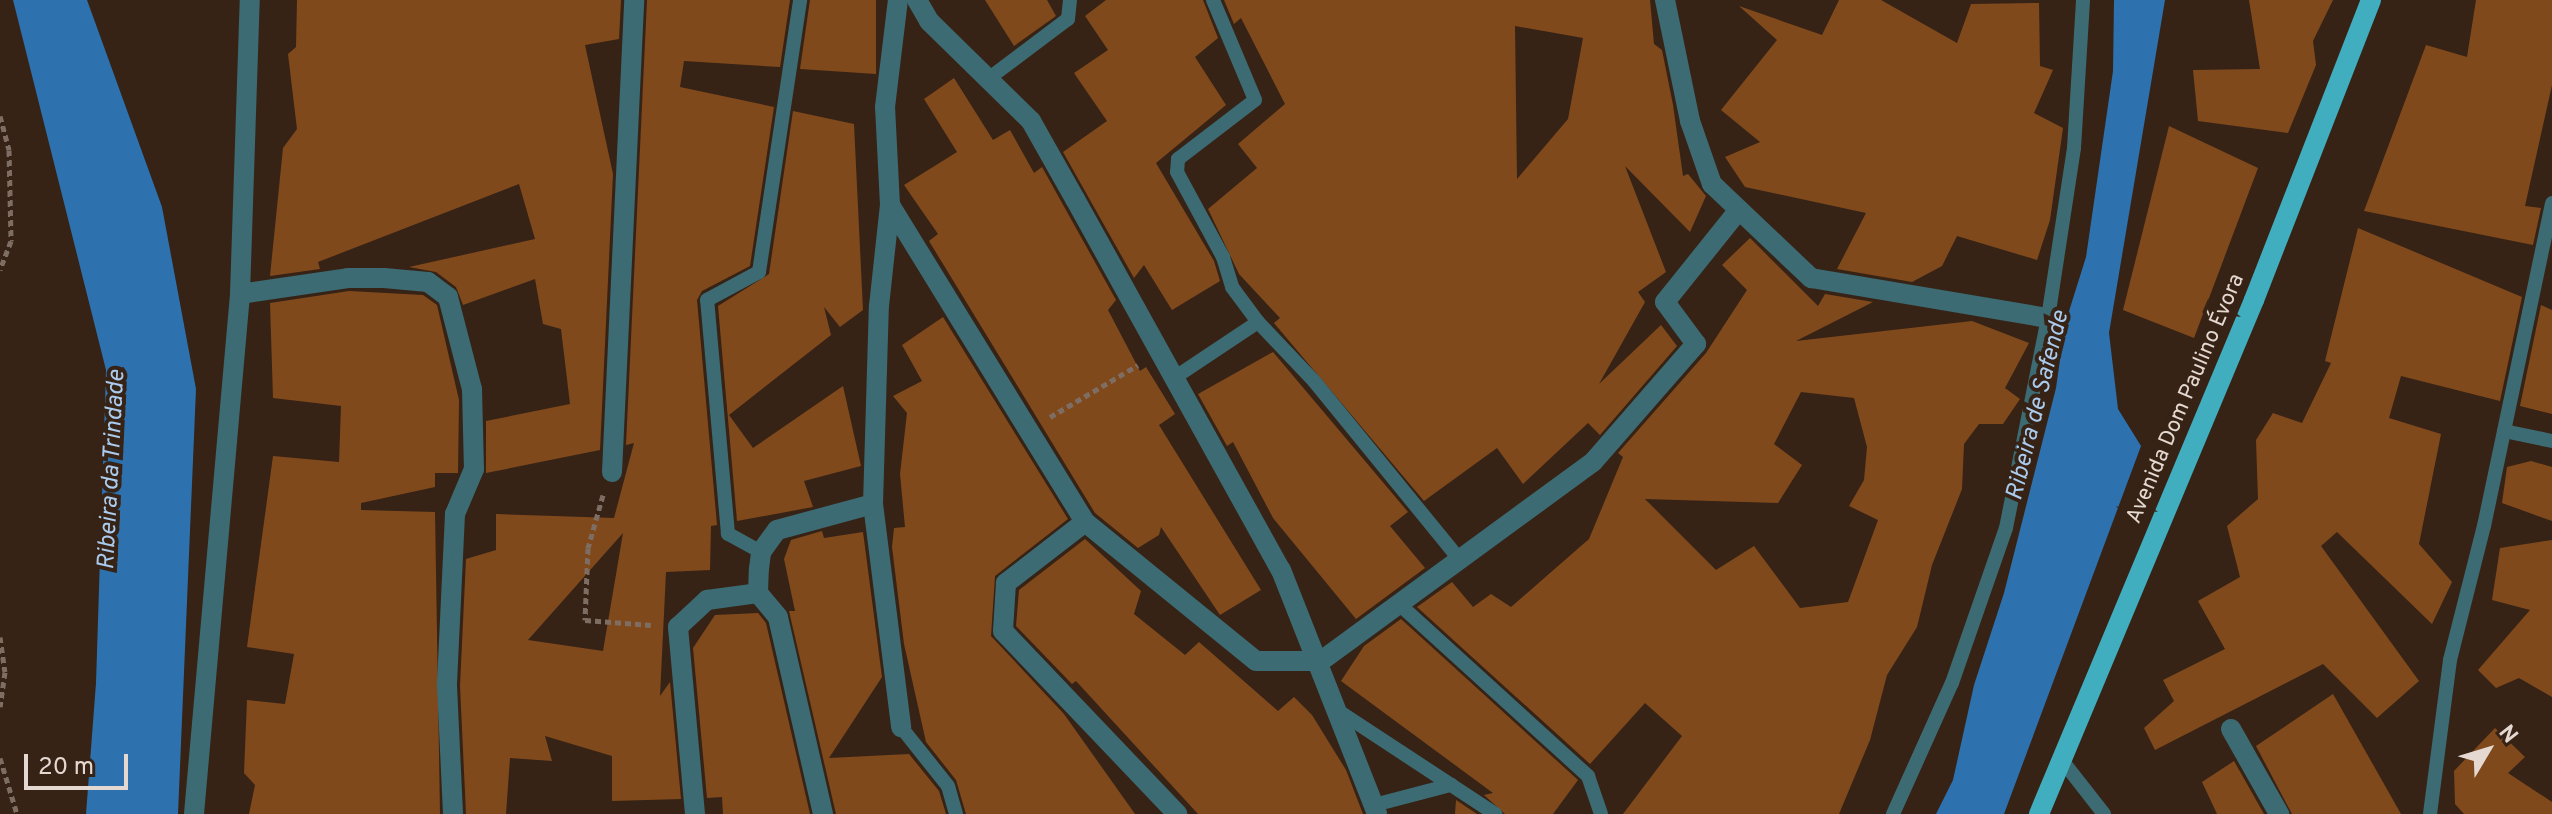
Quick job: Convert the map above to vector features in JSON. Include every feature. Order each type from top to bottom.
[{"type":"main road","name":"Avenida Dom Paulino Évora","points":[[2039,814],[2254,300],[2371,0]]},
{"type":"street","points":[[194,814],[240,294],[250,0]]},
{"type":"street","points":[[612,472],[634,0]]},
{"type":"street","points":[[898,0],[885,107],[890,205],[879,306],[873,504],[901,727]]},
{"type":"street","points":[[917,0],[929,21],[1031,121],[1281,570],[1321,661],[1375,810]]},
{"type":"street","points":[[1665,0],[1690,121],[1712,184],[1811,278],[2048,318]]},
{"type":"street","points":[[890,205],[1085,522],[1256,661],[1321,661],[1593,462],[1696,344],[1665,302],[1738,211]]},
{"type":"street","points":[[240,294],[348,278],[384,278],[428,282],[448,297],[472,389],[474,469],[455,514],[447,686],[453,814]]},
{"type":"street","points":[[823,814],[778,617],[758,593],[761,552],[777,530],[873,504]]},
{"type":"street","points":[[1085,522],[1006,583],[1003,631],[1177,814]]},
{"type":"street","points":[[695,814],[678,627],[707,600],[758,593]]},
{"type":"street","points":[[2231,729],[2279,814]]},
{"type":"lane","points":[[761,552],[728,534],[707,300],[759,272],[800,0]]},
{"type":"lane","points":[[988,79],[1068,19],[1070,0]]},
{"type":"lane","points":[[1213,0],[1255,100],[1178,159],[1177,172],[1223,257],[1232,287],[1258,322],[1314,381],[1459,559]]},
{"type":"lane","points":[[1893,814],[1952,683],[2006,528],[2048,318],[2074,148],[2083,0]]},
{"type":"lane","points":[[2430,814],[2450,660],[2504,431],[2552,203]]},
{"type":"lane","points":[[1174,378],[1258,322]]},
{"type":"lane","points":[[2504,431],[2552,441]]},
{"type":"lane","points":[[1399,604],[1588,776],[1601,814]]},
{"type":"lane","points":[[1340,712],[1495,814]]},
{"type":"lane","points":[[901,727],[948,786],[956,814]]},
{"type":"lane","points":[[2061,759],[2104,814]]},
{"type":"lane","points":[[1375,810],[1451,785]]},
{"type":"path","points":[[0,116],[9,150],[11,241],[0,270]]},
{"type":"path","points":[[1028,430],[1160,353]]},
{"type":"path","points":[[612,472],[588,548],[585,620],[678,627]]},
{"type":"path","points":[[0,637],[5,672],[0,707]]},
{"type":"path","points":[[0,758],[17,814]]},
{"type":"water","name":"Ribeira da Trindade","points":[[13,0],[87,0],[162,207],[196,389],[178,814],[86,814],[96,683],[106,370]]},
{"type":"water","points":[[2114,0],[2165,0],[2109,333],[2118,409],[2141,446],[2004,814],[1936,814],[1953,780],[1974,685],[2004,593],[2056,388],[2065,324],[2086,257],[2113,71]]},
{"type":"building","points":[[297,0],[621,0],[619,39],[585,45],[613,174],[600,450],[486,473],[486,421],[570,404],[561,329],[543,324],[535,279],[463,305],[456,287],[436,272],[409,267],[535,239],[519,184],[318,262],[320,269],[270,276],[283,148],[297,129],[288,54],[296,47]]},
{"type":"building","points":[[647,0],[790,0],[780,67],[684,61],[680,87],[774,107],[750,266],[702,291],[697,300],[717,525],[711,526],[710,570],[666,572],[660,696],[670,682],[681,799],[612,801],[612,756],[545,736],[552,761],[510,758],[506,814],[466,814],[460,686],[466,559],[496,550],[496,514],[614,518],[634,443],[626,445]],"holes":[[[623,533],[603,651],[528,640]]]},
{"type":"building","points":[[810,0],[876,0],[876,74],[800,69]]},
{"type":"building","points":[[985,0],[1047,0],[1056,16],[1014,46]]},
{"type":"building","points":[[1106,0],[1203,0],[1218,38],[1195,57],[1226,105],[1156,163],[1214,261],[1220,281],[1172,310],[1144,265],[1134,278],[1063,152],[1107,121],[1074,73],[1108,50],[1085,16]]},
{"type":"building","points":[[1224,0],[1650,0],[1654,44],[1662,50],[1683,176],[1688,174],[1706,196],[1690,232],[1625,166],[1666,272],[1638,292],[1645,302],[1599,384],[1661,325],[1677,346],[1600,435],[1588,423],[1523,484],[1497,448],[1424,501],[1274,323],[1280,318],[1239,274],[1208,209],[1257,168],[1238,144],[1285,104],[1241,18],[1234,24]],"holes":[[[1515,26],[1583,38],[1568,119],[1517,179]]]},
{"type":"building","points":[[1839,0],[1881,0],[1957,43],[1971,4],[2039,3],[2040,66],[2053,70],[2034,113],[2063,128],[2050,220],[2037,260],[1957,236],[1942,266],[1912,282],[1837,269],[1866,213],[1745,187],[1725,157],[1760,142],[1721,110],[1777,40],[1739,6],[1822,35]]},
{"type":"building","points":[[2249,0],[2333,0],[2313,41],[2316,65],[2288,133],[2198,121],[2193,70],[2260,69]]},
{"type":"building","points":[[2476,0],[2552,0],[2552,85],[2525,206],[2541,208],[2533,245],[2364,211],[2426,45],[2467,57]]},
{"type":"building","points":[[954,78],[993,140],[1010,130],[1034,173],[1042,167],[1116,300],[1108,310],[1140,371],[1146,367],[1175,414],[1159,425],[1261,590],[1220,615],[1161,527],[1159,535],[1138,548],[1095,513],[929,241],[938,234],[904,185],[957,152],[924,99]]},
{"type":"building","points":[[793,111],[854,124],[863,310],[840,327],[824,307],[831,335],[729,415],[753,448],[843,386],[861,466],[804,481],[813,507],[737,521],[718,306],[769,274]]},
{"type":"building","points":[[2169,126],[2258,168],[2194,338],[2123,310]]},
{"type":"building","points":[[2358,228],[2522,297],[2500,401],[2401,376],[2389,418],[2441,434],[2419,544],[2452,582],[2432,624],[2337,532],[2321,546],[2419,681],[2377,718],[2323,664],[2155,750],[2144,728],[2174,701],[2163,680],[2225,649],[2198,601],[2240,577],[2227,526],[2258,499],[2256,440],[2273,413],[2302,423],[2331,363],[2325,361]]},
{"type":"building","points":[[1750,238],[1818,306],[1825,294],[1873,302],[1796,341],[1972,321],[2029,343],[2005,388],[2020,399],[2003,424],[1979,424],[1964,444],[1962,489],[1932,565],[1917,627],[1887,675],[1870,740],[1839,814],[1623,814],[1682,736],[1645,703],[1590,764],[1417,607],[1452,582],[1473,607],[1491,594],[1511,607],[1589,539],[1623,457],[1618,453],[1706,353],[1747,290],[1722,265]],"holes":[[[1801,392],[1854,398],[1867,447],[1864,480],[1849,506],[1878,520],[1848,602],[1800,608],[1754,546],[1716,570],[1645,499],[1778,503],[1802,465],[1774,444]]]},
{"type":"building","points":[[349,291],[423,295],[437,305],[459,400],[458,473],[435,473],[435,487],[361,503],[361,510],[435,512],[440,814],[249,814],[255,785],[244,773],[247,700],[285,704],[294,654],[247,647],[273,456],[339,462],[341,406],[273,398],[270,303]]},
{"type":"building","points":[[2541,305],[2552,310],[2552,414],[2520,406]]},
{"type":"building","points":[[943,317],[1068,519],[995,576],[991,636],[1064,714],[1135,814],[966,814],[956,780],[926,742],[904,644],[892,547],[894,528],[905,527],[900,474],[907,413],[893,396],[922,381],[902,345]]},
{"type":"building","points":[[1273,352],[1408,512],[1390,526],[1425,568],[1356,619],[1273,518],[1233,442],[1227,446],[1198,394]]},
{"type":"building","points":[[2531,461],[2552,467],[2552,521],[2502,503],[2507,467]]},
{"type":"building","points":[[822,531],[824,538],[863,532],[882,677],[829,758],[909,754],[939,791],[946,814],[836,814],[789,611],[795,611],[784,559],[791,540]]},
{"type":"building","points":[[1085,539],[1141,591],[1134,614],[1185,655],[1199,642],[1278,711],[1294,697],[1312,715],[1346,770],[1363,814],[1198,814],[1076,681],[1072,684],[1016,626],[1019,590]]},
{"type":"building","points":[[2552,540],[2552,697],[2519,678],[2496,688],[2478,670],[2530,610],[2492,600],[2500,548]]},
{"type":"building","points":[[758,613],[766,623],[810,814],[723,814],[722,797],[707,798],[693,648],[715,615]]},
{"type":"building","points":[[1401,619],[1578,780],[1553,814],[1505,814],[1484,795],[1493,793],[1341,681],[1364,646]]},
{"type":"building","points":[[2333,694],[2401,814],[2292,814],[2256,746]]},
{"type":"building","points":[[2495,728],[2525,757],[2508,773],[2552,802],[2552,814],[2464,814],[2455,804],[2454,771]]},
{"type":"building","points":[[2234,761],[2264,814],[2217,814],[2202,782]]},
{"type":"building","points":[[1456,800],[1477,814],[1455,814]]},
{"type":"water label","name":"Ribeira de Safende","points":[[2039,406]]}]
